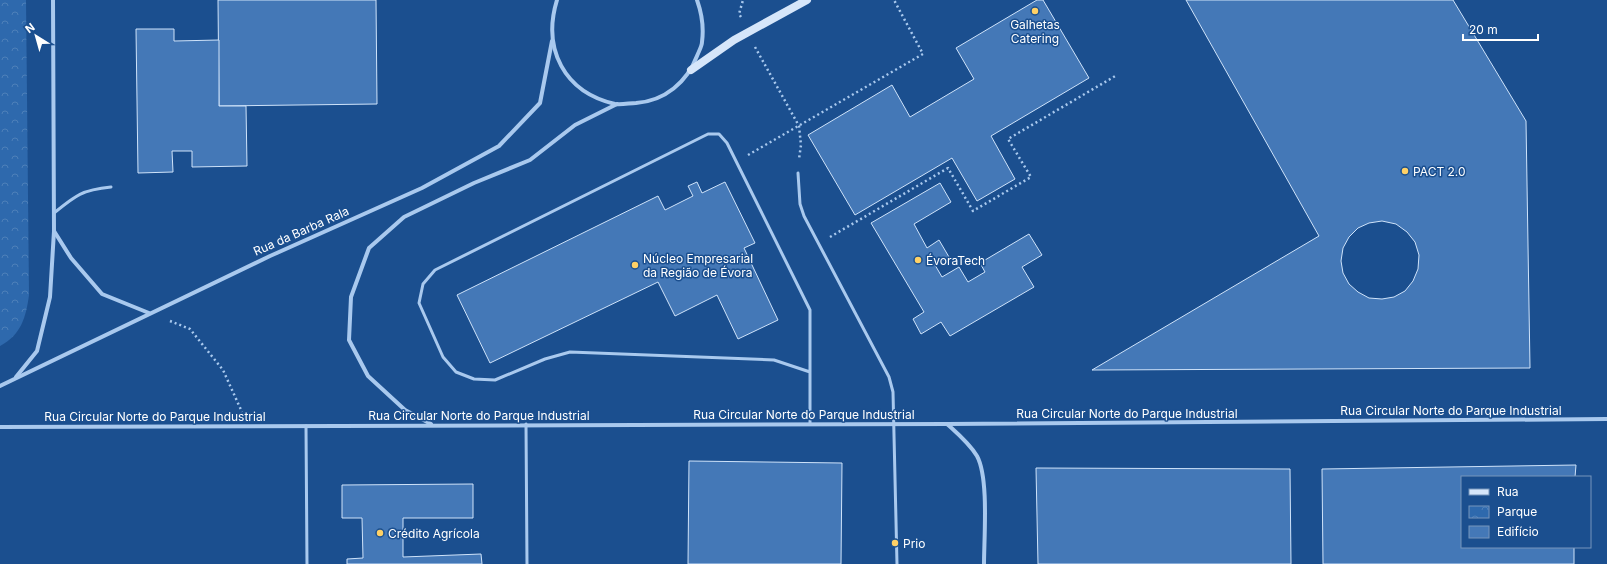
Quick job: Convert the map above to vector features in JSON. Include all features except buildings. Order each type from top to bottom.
[{"type":"street","points":[[15,379],[37,351],[50,297],[54,231],[53,0]]},
{"type":"street","points":[[557,0],[553,15],[552,41],[560,64],[576,85],[589,94],[617,104]]},
{"type":"street","points":[[692,70],[702,43],[703,17],[697,0]]},
{"type":"street","points":[[432,425],[405,410],[368,376],[349,340],[351,297],[369,248],[404,217],[474,183],[530,160],[575,125],[617,104],[650,102],[673,90],[692,70],[747,33],[807,0]]},
{"type":"street","name":"Rua da Barba Rala","points":[[0,386],[270,256],[422,188],[499,146],[540,103],[552,41]]},
{"type":"street","points":[[54,231],[70,258],[102,294],[149,313]]},
{"type":"street","name":"Rua Circular Norte do Parque Industrial","points":[[0,427],[526,424],[947,424],[1607,419]]},
{"type":"street","points":[[947,424],[964,440],[977,457],[984,480],[984,564]]},
{"type":"lane","points":[[810,372],[774,360],[570,352],[545,359],[495,380],[474,379],[456,372],[443,358],[419,303],[423,284],[435,270],[708,134],[719,134],[727,143],[810,310],[810,372],[810,424]]},
{"type":"lane","points":[[798,173],[800,204],[804,216],[889,377],[893,392],[897,564]]},
{"type":"lane","points":[[54,213],[72,198],[85,191],[111,187]]},
{"type":"lane","points":[[526,424],[527,564]]},
{"type":"lane","points":[[306,426],[307,564]]},
{"type":"path","points":[[743,0],[739,14],[747,33],[799,126],[801,145],[798,173]]},
{"type":"path","points":[[764,146],[923,54],[894,0]]},
{"type":"path","points":[[819,244],[948,168],[972,211],[1031,177],[1008,139],[1117,75]]},
{"type":"path","points":[[149,313],[190,329],[224,370],[248,426]]},
{"type":"green space","points":[[0,0],[26,0],[29,295],[24,318],[18,331],[7,342],[0,346]]},
{"type":"place","name":"Galhetas Catering","points":[[1035,11]]},
{"type":"place","name":"PACT 2.0","points":[[1405,171]]},
{"type":"place","name":"ÉvoraTech","points":[[918,260]]},
{"type":"place","name":"Núcleo Empresarial da Região de Évora","points":[[635,265]]},
{"type":"place","name":"Crédito Agrícola","points":[[380,533]]},
{"type":"place","name":"Prio","points":[[895,543]]}]
